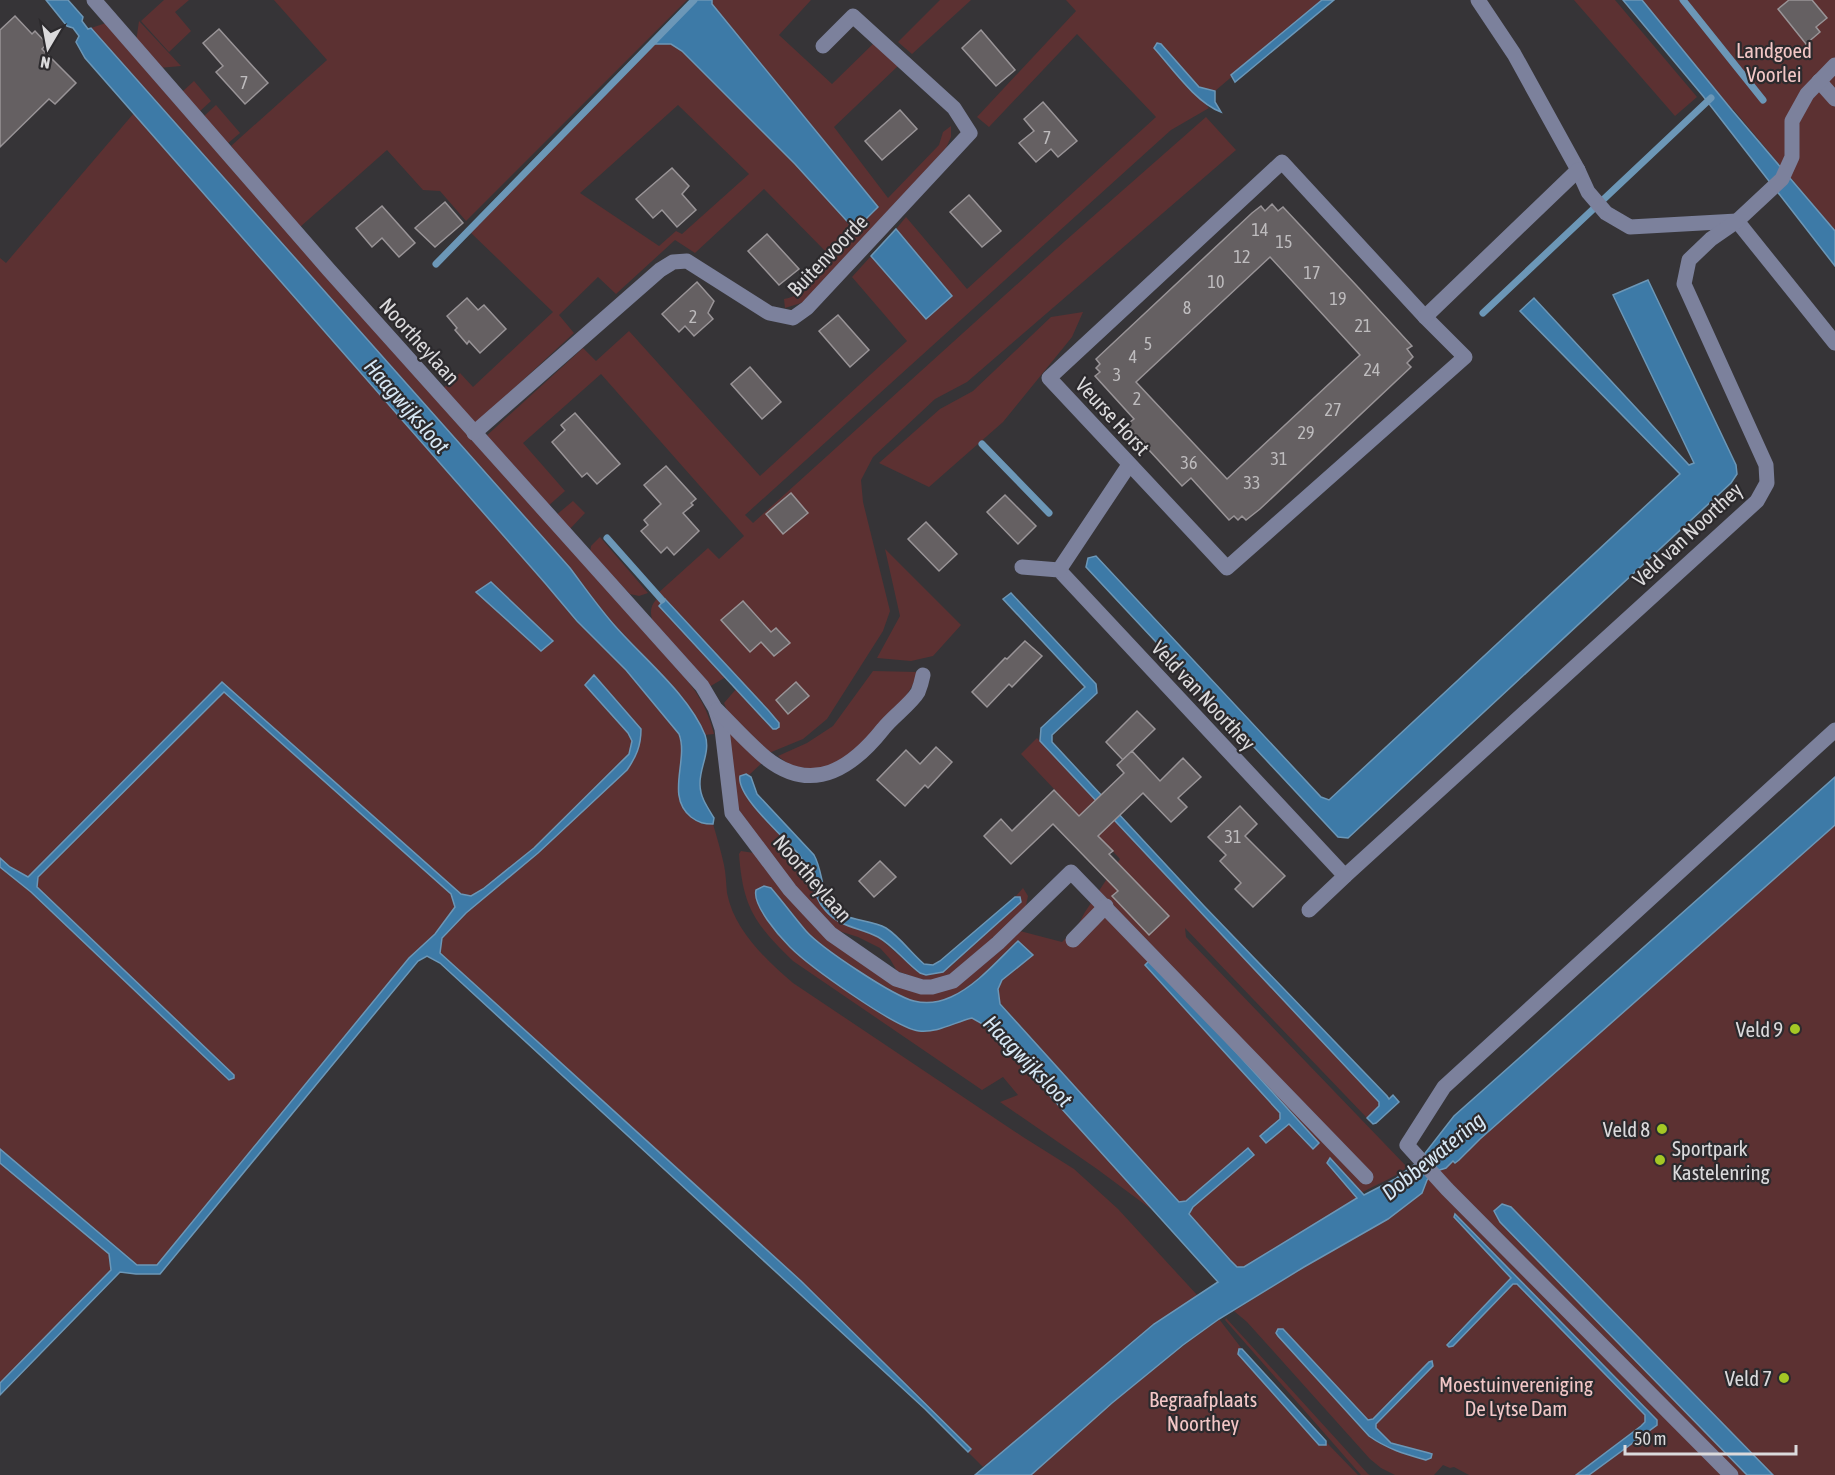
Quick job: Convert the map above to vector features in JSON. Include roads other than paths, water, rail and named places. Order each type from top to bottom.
[{"type":"street","name":"Noortheylaan","points":[[94,0],[474,433],[702,686],[715,708],[722,729],[732,813],[790,890],[823,926],[852,950],[896,980],[922,987],[932,987],[953,981],[998,943],[1071,872],[1106,906]]},
{"type":"street","points":[[1478,0],[1514,54],[1588,192],[1606,213],[1630,227],[1737,221],[1835,343]]},
{"type":"street","name":"Buitenvoorde","points":[[474,433],[660,270],[673,262],[687,261],[769,313],[793,318],[807,308],[970,133],[954,108],[853,16],[823,46]]},
{"type":"street","points":[[1835,65],[1819,81],[1835,99]]},
{"type":"street","name":"Veld van Noorthey","points":[[1309,910],[1757,501],[1767,483],[1766,465],[1684,284],[1689,260],[1711,239],[1737,221],[1782,179],[1792,157],[1792,121],[1807,94],[1819,81]]},
{"type":"street","name":"Veurse Horst","points":[[1282,162],[1425,317],[1465,357],[1227,568],[1049,378],[1282,162]]},
{"type":"street","points":[[1425,317],[1578,170]]},
{"type":"street","points":[[1022,567],[1059,570],[1129,465]]},
{"type":"street","name":"Veld van Noorthey","points":[[1059,570],[1345,876]]},
{"type":"street","name":"Noortheylaan","points":[[715,708],[766,758],[800,774],[826,775],[843,768],[862,753],[917,693],[923,675]]},
{"type":"street","points":[[1731,1475],[1447,1189],[1407,1145],[1444,1087],[1835,730]]},
{"type":"street","points":[[1072,940],[1106,906],[1366,1177]]},
{"type":"water","name":"Haagwijksloot","points":[[46,0],[68,0],[83,17],[82,21],[88,29],[91,28],[570,568],[615,626],[677,691],[698,720],[705,735],[707,748],[700,789],[714,818],[713,824],[697,821],[683,808],[678,788],[681,755],[679,734],[626,670],[577,621],[85,58],[76,42],[79,36],[73,28],[67,26]]},
{"type":"water","points":[[694,0],[712,0],[712,4],[878,207],[855,230],[795,164],[682,51],[671,44],[655,44],[664,31]]},
{"type":"water","points":[[1322,0],[1334,0],[1235,82],[1231,75]]},
{"type":"water","points":[[1623,0],[1642,0],[1835,231],[1835,266],[1703,96]]},
{"type":"water","points":[[1157,43],[1161,44],[1199,87],[1215,91],[1215,102],[1221,112],[1203,101],[1185,84],[1154,48]]},
{"type":"water","points":[[896,229],[952,296],[926,319],[871,256]]},
{"type":"water","points":[[1648,280],[1736,465],[1737,474],[1731,483],[1348,838],[1338,837],[1086,567],[1088,558],[1096,556],[1321,797],[1329,800],[1680,474],[1520,311],[1534,298],[1689,465],[1694,463],[1613,295]]},
{"type":"water","points":[[491,582],[553,641],[541,651],[476,592]]},
{"type":"water","points":[[1011,593],[1096,684],[1097,693],[1052,735],[1052,742],[1204,906],[1389,1099],[1393,1095],[1399,1102],[1376,1123],[1373,1124],[1367,1118],[1379,1106],[1379,1102],[1040,741],[1041,728],[1085,687],[1003,599]]},
{"type":"water","points":[[665,599],[768,710],[779,723],[779,727],[773,729],[659,606]]},
{"type":"water","points":[[594,675],[641,729],[639,746],[633,760],[627,770],[538,853],[466,913],[442,938],[440,953],[801,1281],[971,1449],[968,1452],[925,1409],[440,963],[427,956],[418,961],[160,1274],[120,1272],[0,1395],[0,1383],[111,1270],[109,1254],[0,1163],[0,1149],[137,1265],[157,1265],[409,958],[435,934],[455,907],[451,894],[224,692],[38,877],[37,887],[234,1075],[234,1078],[229,1080],[31,892],[0,867],[0,858],[10,867],[28,877],[222,682],[461,894],[471,896],[534,848],[629,754],[632,741],[628,733],[585,685]]},
{"type":"water","points":[[746,774],[751,777],[757,794],[814,855],[826,895],[833,908],[847,917],[886,928],[924,964],[933,965],[940,961],[1015,897],[1020,897],[1021,902],[943,972],[926,975],[920,973],[878,937],[843,924],[825,910],[820,904],[800,856],[746,795],[740,776]]},
{"type":"water","points":[[1835,777],[1835,825],[1459,1160],[1455,1163],[1453,1161],[1446,1168],[1433,1172],[1422,1193],[1388,1219],[1219,1319],[1112,1403],[1031,1475],[975,1475],[1154,1324],[1218,1282],[988,1027],[972,1018],[940,1029],[919,1031],[891,1019],[833,981],[790,947],[762,912],[756,890],[764,886],[771,888],[814,939],[890,990],[919,1002],[947,999],[960,992],[986,972],[1018,941],[1033,955],[1002,980],[998,989],[1000,1004],[1179,1202],[1186,1201],[1248,1148],[1254,1155],[1193,1207],[1189,1214],[1237,1267],[1244,1267],[1357,1198],[1327,1163],[1330,1158],[1364,1195],[1395,1179],[1419,1161],[1454,1116]]},
{"type":"water","points":[[1151,959],[1319,1143],[1313,1149],[1289,1124],[1266,1143],[1260,1136],[1280,1119],[1280,1113],[1145,965]]},
{"type":"water","points":[[1502,1204],[1511,1207],[1773,1475],[1747,1475],[1500,1222],[1494,1211]]},
{"type":"water","points":[[1455,1214],[1657,1420],[1657,1425],[1589,1475],[1576,1475],[1641,1426],[1645,1422],[1645,1415],[1517,1284],[1513,1284],[1453,1346],[1447,1345],[1511,1278],[1454,1217]]},
{"type":"water","points":[[1278,1329],[1283,1329],[1368,1420],[1373,1419],[1432,1361],[1433,1366],[1376,1424],[1376,1428],[1391,1443],[1432,1454],[1431,1458],[1426,1460],[1403,1453],[1369,1436],[1278,1336],[1276,1333]]},
{"type":"water","points":[[1239,1349],[1242,1349],[1326,1441],[1326,1445],[1319,1445],[1238,1354]]},
{"type":"waterway","points":[[436,264],[694,0]]},
{"type":"waterway","points":[[1683,0],[1763,100]]},
{"type":"waterway","points":[[1483,313],[1711,98]]},
{"type":"waterway","points":[[982,444],[1049,513]]},
{"type":"waterway","points":[[607,538],[662,600]]},
{"type":"place","name":"Veld 9","points":[[1795,1029]]},
{"type":"place","name":"Veld 8","points":[[1662,1129]]},
{"type":"place","name":"Sportpark Kastelenring","points":[[1660,1160]]},
{"type":"place","name":"Veld 7","points":[[1784,1378]]},
{"type":"park label","name":"Landgoed Voorlei","points":[[1774,62]]},
{"type":"park label","name":"Moestuinvereniging De Lytse Dam","points":[[1516,1396]]},
{"type":"park label","name":"Begraafplaats Noorthey","points":[[1203,1411]]},
{"type":"water label","name":"Dobbewatering","points":[[1433,1156]]}]
